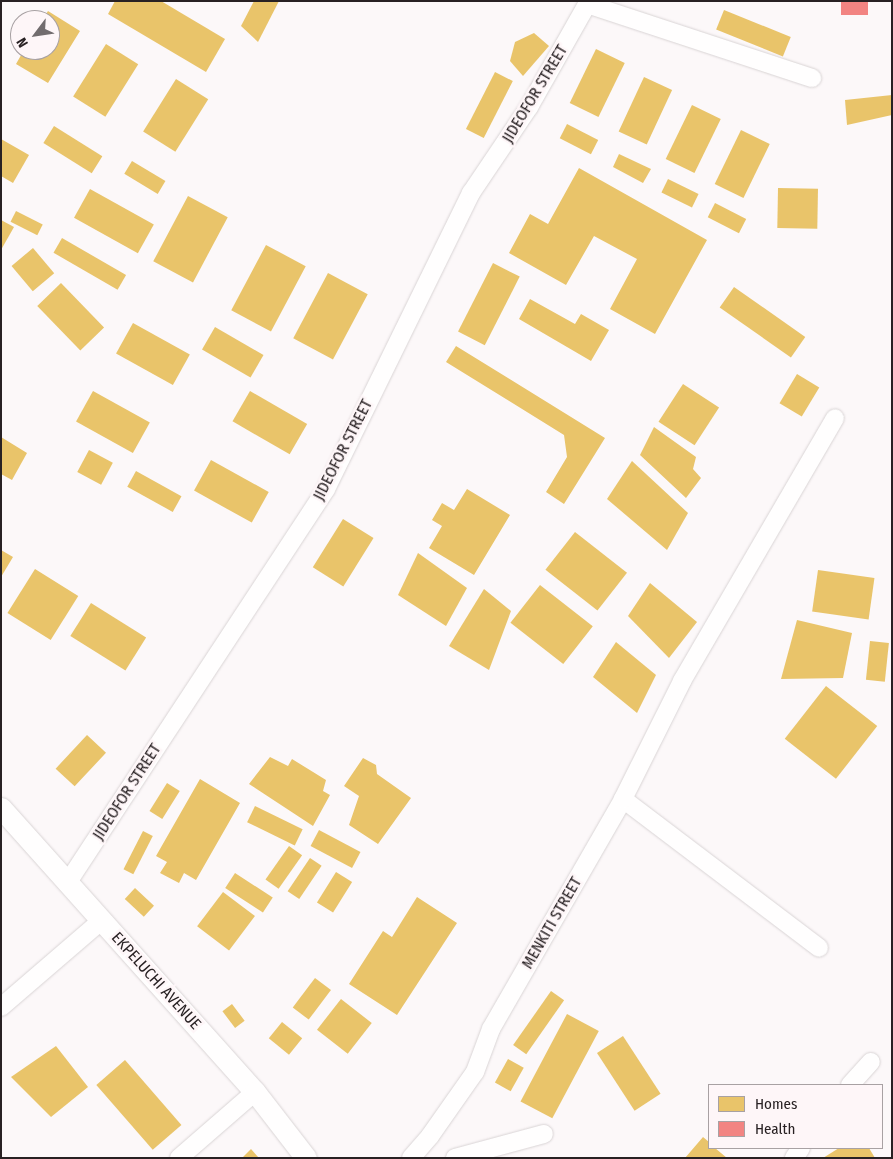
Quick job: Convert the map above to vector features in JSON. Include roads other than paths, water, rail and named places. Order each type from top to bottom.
[{"type":"street","points":[[588,3],[812,78]]},
{"type":"street","name":"JIDEOFOR STREET","points":[[68,882],[326,489],[472,193],[529,107],[588,3]]},
{"type":"street","name":"MENKITI STREET","points":[[411,1158],[430,1136],[475,1072],[491,1029],[623,799],[682,681],[834,418]]},
{"type":"street","points":[[623,799],[819,948]]},
{"type":"street","name":"EKPELUCHI AVENUE","points":[[1,808],[255,1092],[306,1158]]},
{"type":"street","points":[[1,1007],[102,920]]},
{"type":"street","points":[[851,1084],[871,1062]]},
{"type":"street","points":[[179,1158],[255,1092]]},
{"type":"street","points":[[455,1158],[544,1134]]}]
